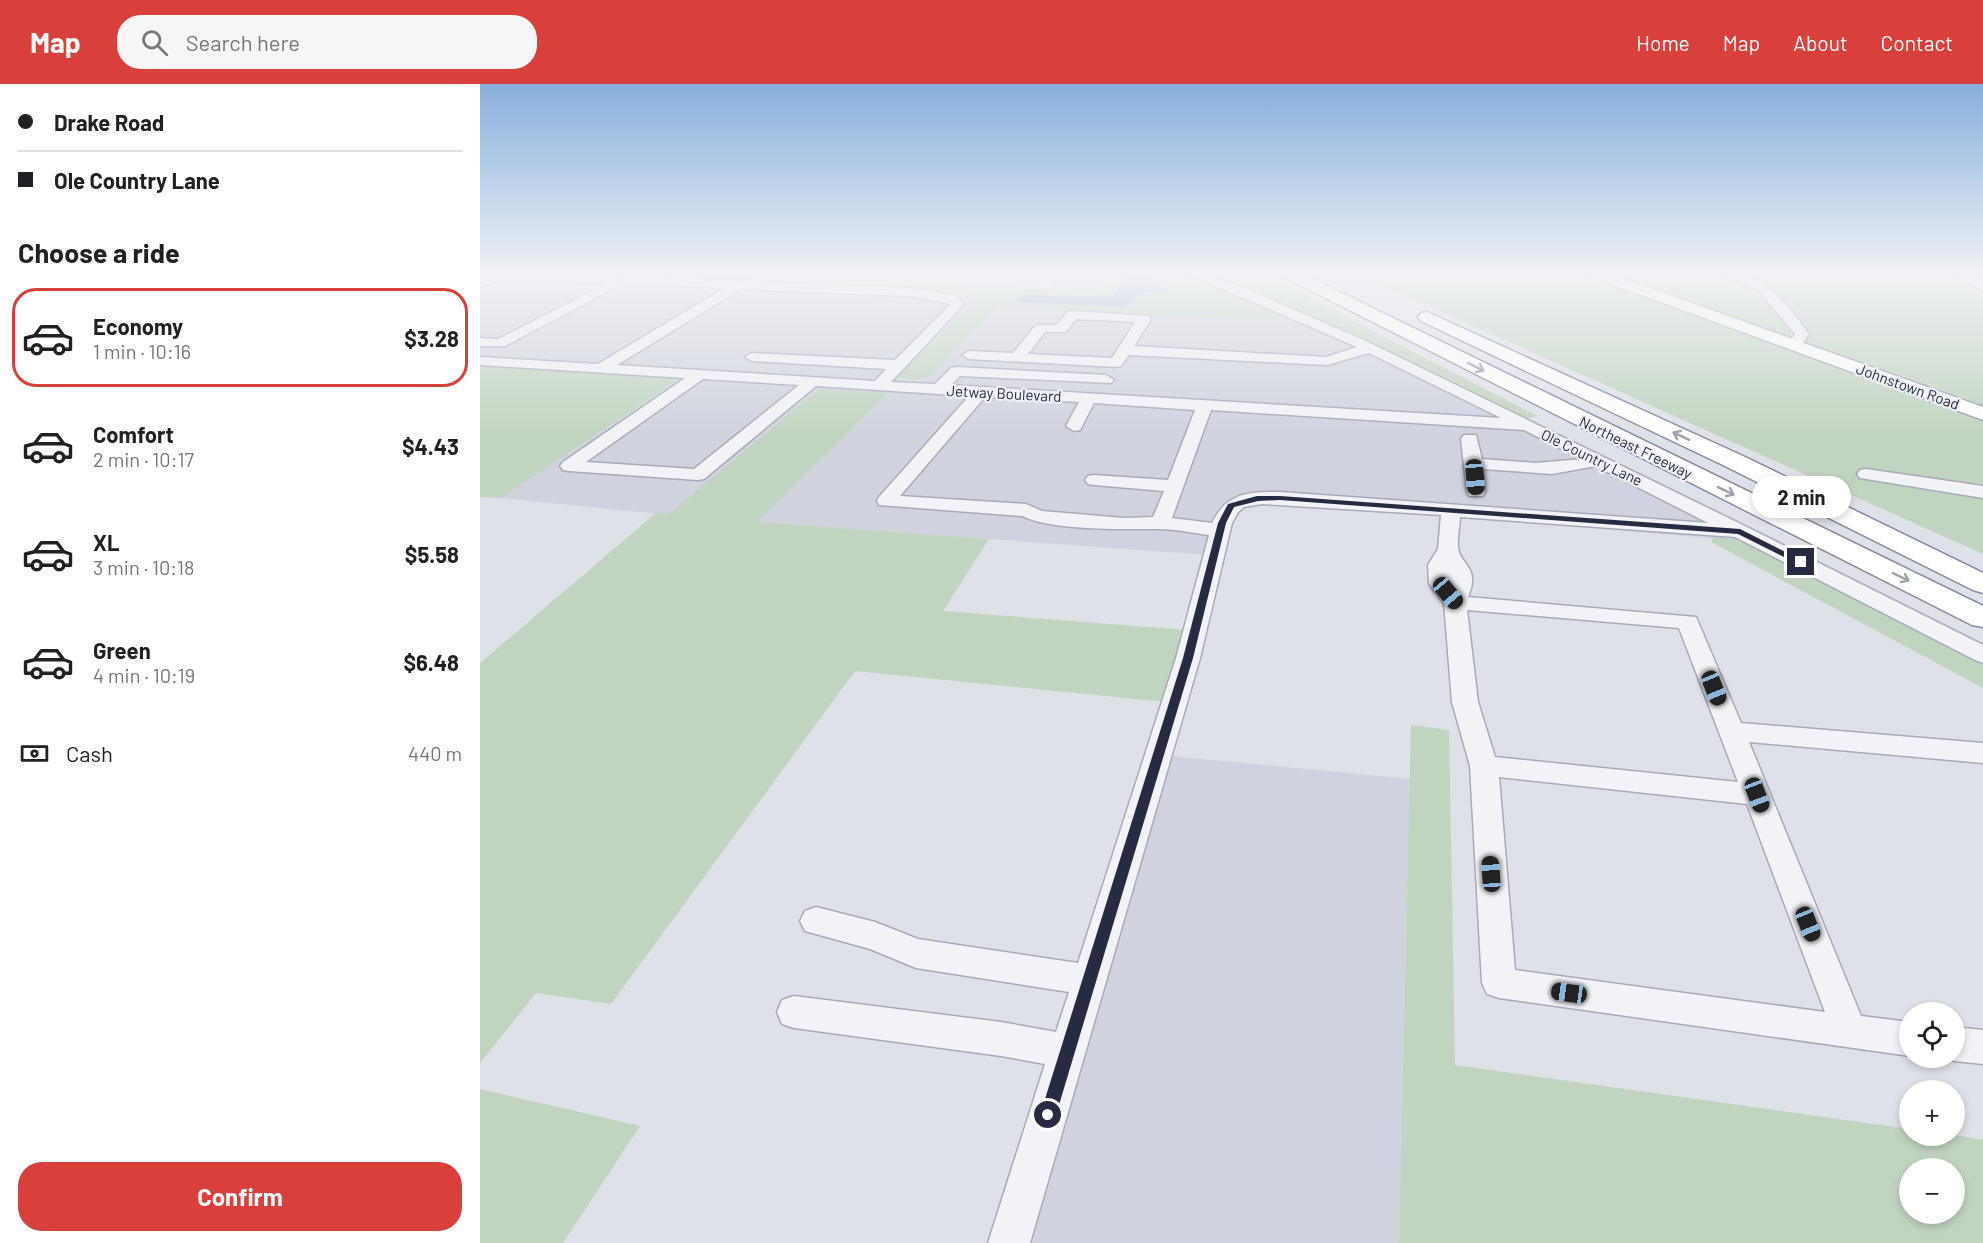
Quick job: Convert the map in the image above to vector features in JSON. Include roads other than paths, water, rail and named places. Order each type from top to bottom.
[{"type":"highway","name":"Northeast Freeway","points":[[1399,328],[1983,618]]},
{"type":"highway","name":"Northeast Freeway","points":[[1452,328],[1734,461],[1983,584]]},
{"type":"highway","points":[[1734,461],[1983,573]]},
{"type":"main road","name":"Johnstown Road","points":[[1747,328],[1983,414]]},
{"type":"street","points":[[506,328],[527,329]]},
{"type":"street","points":[[600,369],[668,328]]},
{"type":"street","points":[[878,386],[934,328]]},
{"type":"street","points":[[1017,358],[1041,328]]},
{"type":"street","points":[[1043,328],[1062,328]]},
{"type":"street","points":[[969,355],[1116,363],[1138,328]]},
{"type":"street","name":"Ole Country Lane","points":[[1327,328],[1598,460],[1983,655]]},
{"type":"street","points":[[1794,345],[1802,334],[1797,328]]},
{"type":"street","points":[[480,353],[527,329]]},
{"type":"street","points":[[480,342],[500,343]]},
{"type":"street","points":[[1124,350],[1327,361],[1370,348]]},
{"type":"street","points":[[752,357],[898,365]]},
{"type":"street","name":"Jetway Boulevard","points":[[480,361],[1527,425]]},
{"type":"street","points":[[939,389],[956,371],[1106,380]]},
{"type":"street","points":[[699,375],[569,466],[698,475],[812,382]]},
{"type":"street","points":[[981,392],[886,501],[1026,510],[1038,516],[1124,524],[1161,523],[1220,530]]},
{"type":"street","points":[[1074,426],[1089,398]]},
{"type":"street","points":[[1161,523],[1205,405]]},
{"type":"street","points":[[1470,439],[1476,492]]},
{"type":"street","points":[[1474,463],[1555,469],[1581,466],[1598,460]]},
{"type":"street","points":[[1866,474],[1983,492]]},
{"type":"street","points":[[1094,480],[1174,486]]},
{"type":"street","points":[[1009,1243],[1188,658],[1220,530],[1226,512],[1231,506],[1257,498],[1280,498],[1740,531]]},
{"type":"street","points":[[1451,510],[1448,549],[1438,565],[1440,584],[1455,602],[1465,702],[1484,766],[1499,983],[1899,1038]]},
{"type":"street","points":[[1455,602],[1688,622],[1851,1032]]},
{"type":"street","points":[[1732,731],[1983,753]]},
{"type":"street","points":[[1484,766],[1757,795]]},
{"type":"street","points":[[816,921],[875,936],[916,953],[1089,980]]},
{"type":"street","points":[[794,1012],[1001,1039],[1067,1051]]},
{"type":"street","points":[[1965,1045],[1983,1047]]}]
